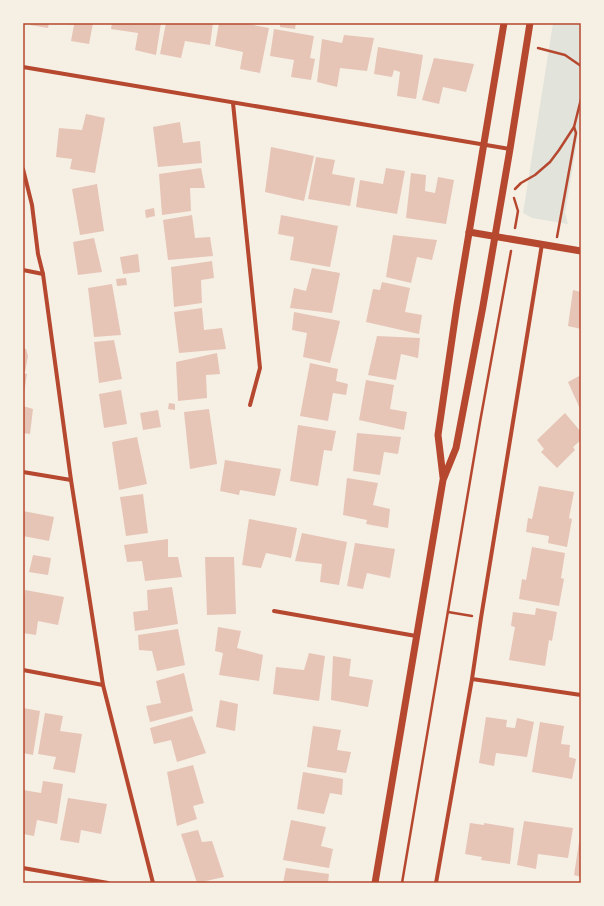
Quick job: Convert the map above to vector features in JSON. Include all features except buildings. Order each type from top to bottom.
[{"type":"street","points":[[443,480],[438,435],[469,232],[504,23]]},
{"type":"street","points":[[375,883],[443,480],[456,448],[495,236],[530,23]]},
{"type":"street","points":[[23,67],[510,149]]},
{"type":"street","points":[[233,103],[260,368],[250,405]]},
{"type":"street","points":[[23,169],[32,205],[38,254],[43,274],[71,480],[103,685],[153,883]]},
{"type":"street","points":[[469,232],[581,251]]},
{"type":"street","points":[[436,883],[472,679],[542,244]]},
{"type":"street","points":[[23,270],[43,274]]},
{"type":"street","points":[[23,472],[71,480]]},
{"type":"street","points":[[274,611],[416,636]]},
{"type":"street","points":[[23,670],[103,685]]},
{"type":"street","points":[[472,679],[581,695]]},
{"type":"street","points":[[23,868],[108,883]]},
{"type":"path","points":[[536,48],[565,55],[581,66]]},
{"type":"path","points":[[518,212],[514,198],[515,188],[520,183],[535,175],[550,162],[560,150],[574,127],[581,99]]},
{"type":"path","points":[[556,247],[576,133],[574,127]]},
{"type":"path","points":[[402,883],[480,422],[511,256]]},
{"type":"path","points":[[448,612],[481,618]]},
{"type":"shaded area","points":[[553,23],[581,23],[581,116],[565,213],[568,224],[532,218],[523,213]]}]
